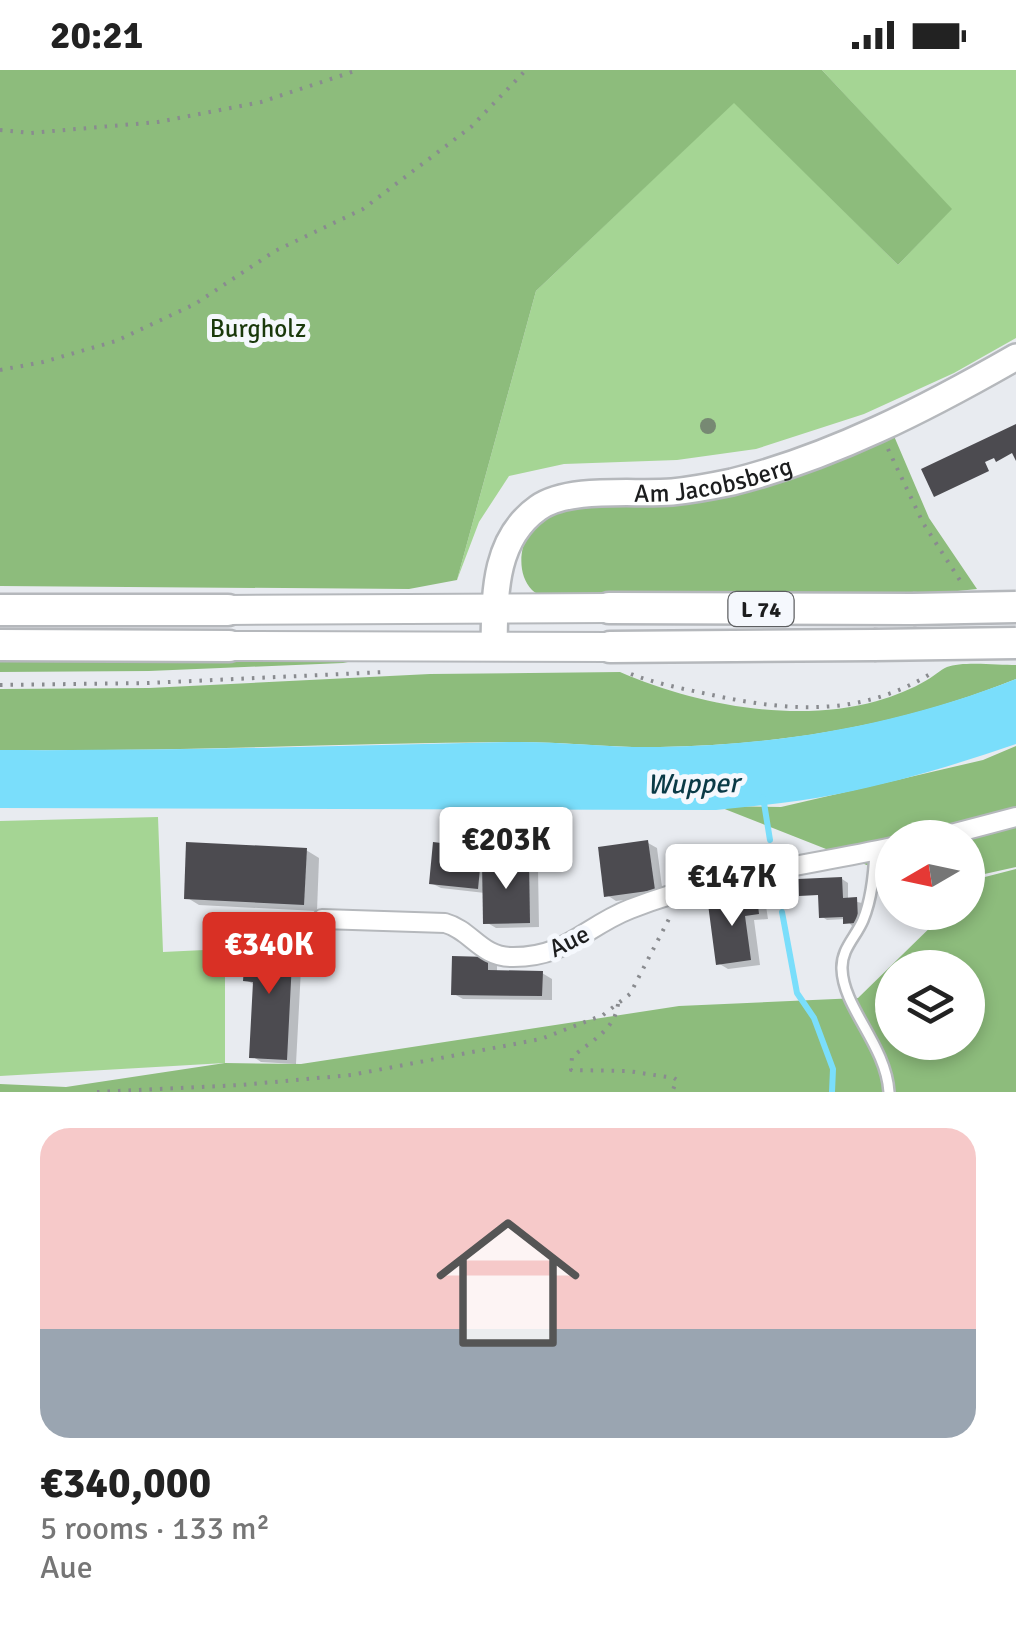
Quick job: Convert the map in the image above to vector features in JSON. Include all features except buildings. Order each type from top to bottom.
[{"type":"highway","name":"L 74","points":[[610,608],[1016,607]]},
{"type":"highway","name":"L 74","points":[[0,610],[228,610]]},
{"type":"highway","name":"L 74","points":[[616,659],[874,645],[1016,643]]},
{"type":"highway","name":"L 74","points":[[0,646],[229,646]]},
{"type":"main road","name":"Am Jacobsberg","points":[[494,646],[500,568],[510,540],[528,516],[551,500],[674,492],[771,471],[879,428],[959,390],[1016,357]]},
{"type":"main road","name":"L 74","points":[[228,610],[610,608]]},
{"type":"main road","name":"L 74","points":[[229,646],[494,646],[616,659]]},
{"type":"street","points":[[985,826],[1016,818]]},
{"type":"street","name":"Aue","points":[[322,919],[444,922],[496,956],[528,957],[557,951],[628,910],[772,870],[875,851]]},
{"type":"lane","points":[[875,878],[864,920],[845,951],[842,966],[846,987],[882,1060],[889,1092]]},
{"type":"path","points":[[0,130],[30,133],[158,122],[262,102],[358,70]]},
{"type":"path","points":[[0,370],[116,341],[195,304],[275,251],[363,209],[471,126],[526,70]]},
{"type":"path","points":[[616,659],[648,680],[780,708],[820,709]]},
{"type":"path","points":[[0,685],[393,672]]},
{"type":"path","points":[[97,1092],[351,1075],[541,1039],[588,1022],[630,994],[670,917],[689,892]]},
{"type":"path","points":[[618,1004],[608,1028],[572,1056],[572,1070],[628,1071],[674,1078],[677,1080],[672,1092]]},
{"type":"green space","name":"Burgholz","points":[[0,70],[822,70],[952,209],[898,265],[734,103],[536,291],[457,580],[409,589],[0,586]]},
{"type":"green space","points":[[822,70],[1016,70],[1016,338],[954,373],[864,414],[756,449],[677,460],[564,464],[509,476],[479,522],[457,580],[536,291],[734,102],[898,265],[951,209]]},
{"type":"green space","points":[[894,436],[929,518],[977,589],[910,596],[553,599],[534,592],[526,581],[521,559],[527,536],[541,518],[551,513],[579,507],[653,506],[727,496],[796,476]]},
{"type":"green space","points":[[373,657],[343,663],[149,671],[0,672],[0,659]]},
{"type":"green space","points":[[954,665],[1016,665],[1016,679],[930,709],[841,730],[751,742],[660,747],[516,742],[0,750],[0,689],[149,688],[430,674],[620,672],[713,702],[813,711],[883,699]]},
{"type":"green space","points":[[1016,746],[1016,867],[985,874],[985,820],[875,820],[875,868],[717,806],[781,807],[983,760]]},
{"type":"green space","points":[[158,817],[163,952],[225,949],[225,1063],[0,1076],[0,821]]},
{"type":"green space","points":[[1016,869],[1016,1092],[0,1092],[0,1084],[66,1087],[225,1063],[301,1064],[679,1006],[858,998],[875,981],[875,1060],[985,1060],[985,950],[907,950],[928,930],[985,930],[985,877]]},
{"type":"water","name":"Wupper","points":[[1016,679],[1016,744],[883,784],[777,804],[716,810],[0,808],[0,750],[509,742],[641,747],[751,742],[886,720]]},
{"type":"waterway","points":[[763,797],[770,840]]},
{"type":"waterway","points":[[782,912],[797,993],[814,1018],[833,1069],[832,1092]]}]
